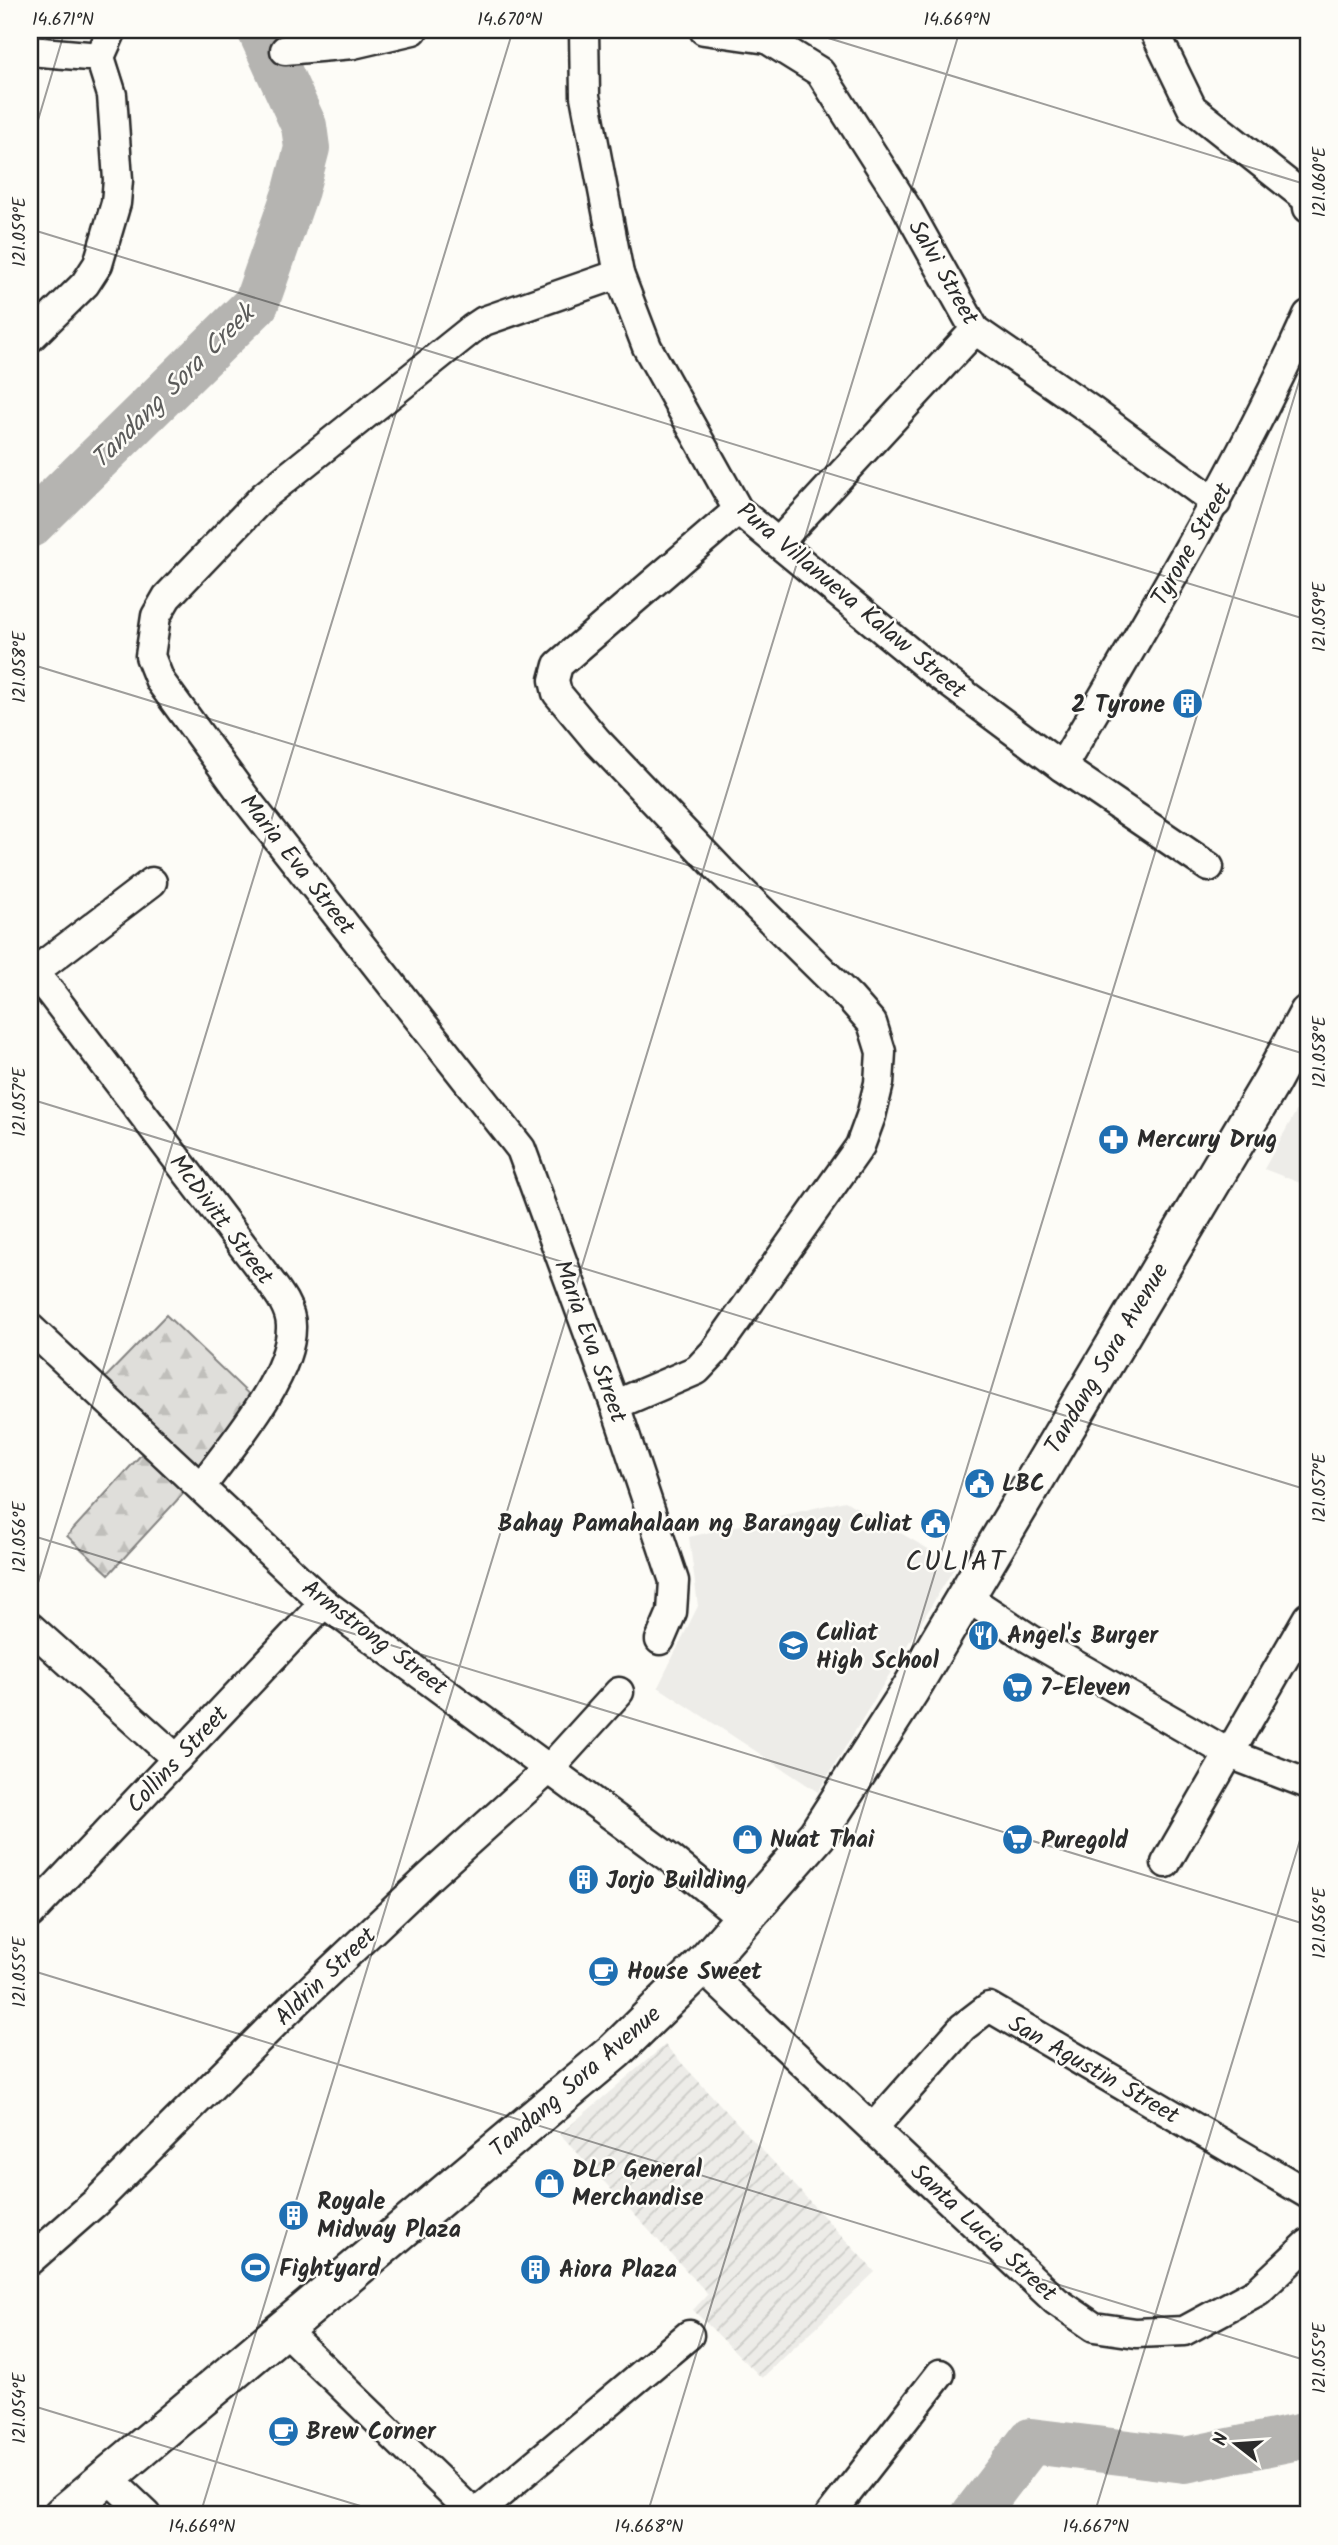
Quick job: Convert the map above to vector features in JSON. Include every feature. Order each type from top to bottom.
[{"type":"main road","name":"Tandang Sora Avenue","points":[[62,2515],[615,2051],[701,1967],[817,1835],[848,1790],[965,1596],[1270,1084],[1308,1014]]},
{"type":"street","points":[[30,338],[85,284],[98,264],[116,203],[118,180],[112,95],[100,57],[112,30]]},
{"type":"street","points":[[285,50],[352,44],[412,30]]},
{"type":"street","name":"Pura Villanueva Kalaw Street","points":[[584,30],[585,96],[619,274],[648,347],[738,510],[928,667],[1062,767],[1209,867]]},
{"type":"street","name":"Salvi Street","points":[[704,30],[767,39],[820,72],[908,210],[975,330],[1092,411],[1216,503]]},
{"type":"street","points":[[1154,30],[1192,108],[1308,202]]},
{"type":"street","points":[[30,51],[100,57]]},
{"type":"street","name":"Maria Eva Street","points":[[619,274],[484,321],[264,496],[166,597],[156,616],[150,656],[160,681],[246,799],[521,1149],[615,1405],[674,1581],[673,1612],[660,1640]]},
{"type":"street","name":"Tyrone Street","points":[[1062,767],[1216,503],[1272,396],[1308,315]]},
{"type":"street","points":[[779,543],[975,330]]},
{"type":"street","points":[[615,1405],[697,1370],[714,1352],[860,1146],[872,1116],[879,1083],[881,1052],[872,1023],[606,751],[557,694],[554,680],[558,665],[738,510]]},
{"type":"street","points":[[31,972],[152,882]]},
{"type":"street","name":"McDivitt Street","points":[[31,972],[67,1013],[262,1271],[287,1309],[292,1327],[278,1376],[262,1403],[201,1488]]},
{"type":"street","name":"Armstrong Street","points":[[30,1328],[324,1603],[400,1656],[672,1860],[744,1919]]},
{"type":"street","points":[[965,1596],[1030,1639],[1230,1754],[1308,1784]]},
{"type":"street","name":"Collins Street","points":[[30,1914],[324,1603]]},
{"type":"street","points":[[1166,1863],[1308,1617]]},
{"type":"street","points":[[30,1627],[177,1759]]},
{"type":"street","name":"Aldrin Street","points":[[30,2260],[96,2202],[277,2021],[420,1885],[549,1769],[619,1692]]},
{"type":"street","name":"Santa Lucia Street","points":[[701,1967],[1056,2301],[1094,2327],[1136,2333],[1184,2331],[1258,2291],[1308,2244]]},
{"type":"street","name":"San Agustin Street","points":[[873,2127],[963,2027],[989,2007],[1308,2194]]},
{"type":"street","points":[[282,2328],[475,2515],[689,2336]]},
{"type":"street","points":[[830,2515],[940,2374]]},
{"type":"street","points":[[108,2479],[147,2515]]},
{"type":"shaded area","points":[[1308,1090],[1308,1186],[1264,1169]]},
{"type":"shaded area","name":"Culiat High School","points":[[845,1501],[956,1565],[818,1792],[658,1687],[698,1606],[689,1537]]},
{"type":"shaded area","points":[[665,2045],[875,2272],[762,2378],[693,2310],[708,2294],[560,2134]]},
{"type":"green space","points":[[166,1315],[257,1402],[202,1479],[101,1382]]},
{"type":"green space","points":[[150,1445],[192,1484],[109,1574],[67,1536]]},
{"type":"waterway","name":"Tandang Sora Creek","points":[[30,525],[256,304],[296,190],[307,148],[304,126],[260,30]]},
{"type":"waterway","points":[[974,2515],[1031,2441],[1185,2460],[1308,2435]]},
{"type":"place","name":"2 Tyrone","points":[[1188,704]]},
{"type":"place","name":"Mercury Drug","points":[[1114,1139]]},
{"type":"place","name":"LBC","points":[[979,1483]]},
{"type":"place","name":"Bahay Pamahalaan ng Barangay Culiat","points":[[935,1523]]},
{"type":"place","name":"Angel's Burger","points":[[984,1635]]},
{"type":"place","name":"Culiat High School","points":[[793,1646]]},
{"type":"place","name":"7-Eleven","points":[[1017,1687]]},
{"type":"place","name":"Nuat Thai","points":[[747,1839]]},
{"type":"place","name":"Puregold","points":[[1018,1840]]},
{"type":"place","name":"Jorjo Building","points":[[583,1880]]},
{"type":"place","name":"House Sweet","points":[[604,1971]]},
{"type":"place","name":"DLP General Merchandise","points":[[549,2183]]},
{"type":"place","name":"Royale Midway Plaza","points":[[294,2215]]},
{"type":"place","name":"Fightyard","points":[[256,2268]]},
{"type":"place","name":"Aiora Plaza","points":[[536,2269]]},
{"type":"place","name":"Brew Corner","points":[[283,2431]]},
{"type":"district","name":"CULIAT","points":[[956,1560]]}]
